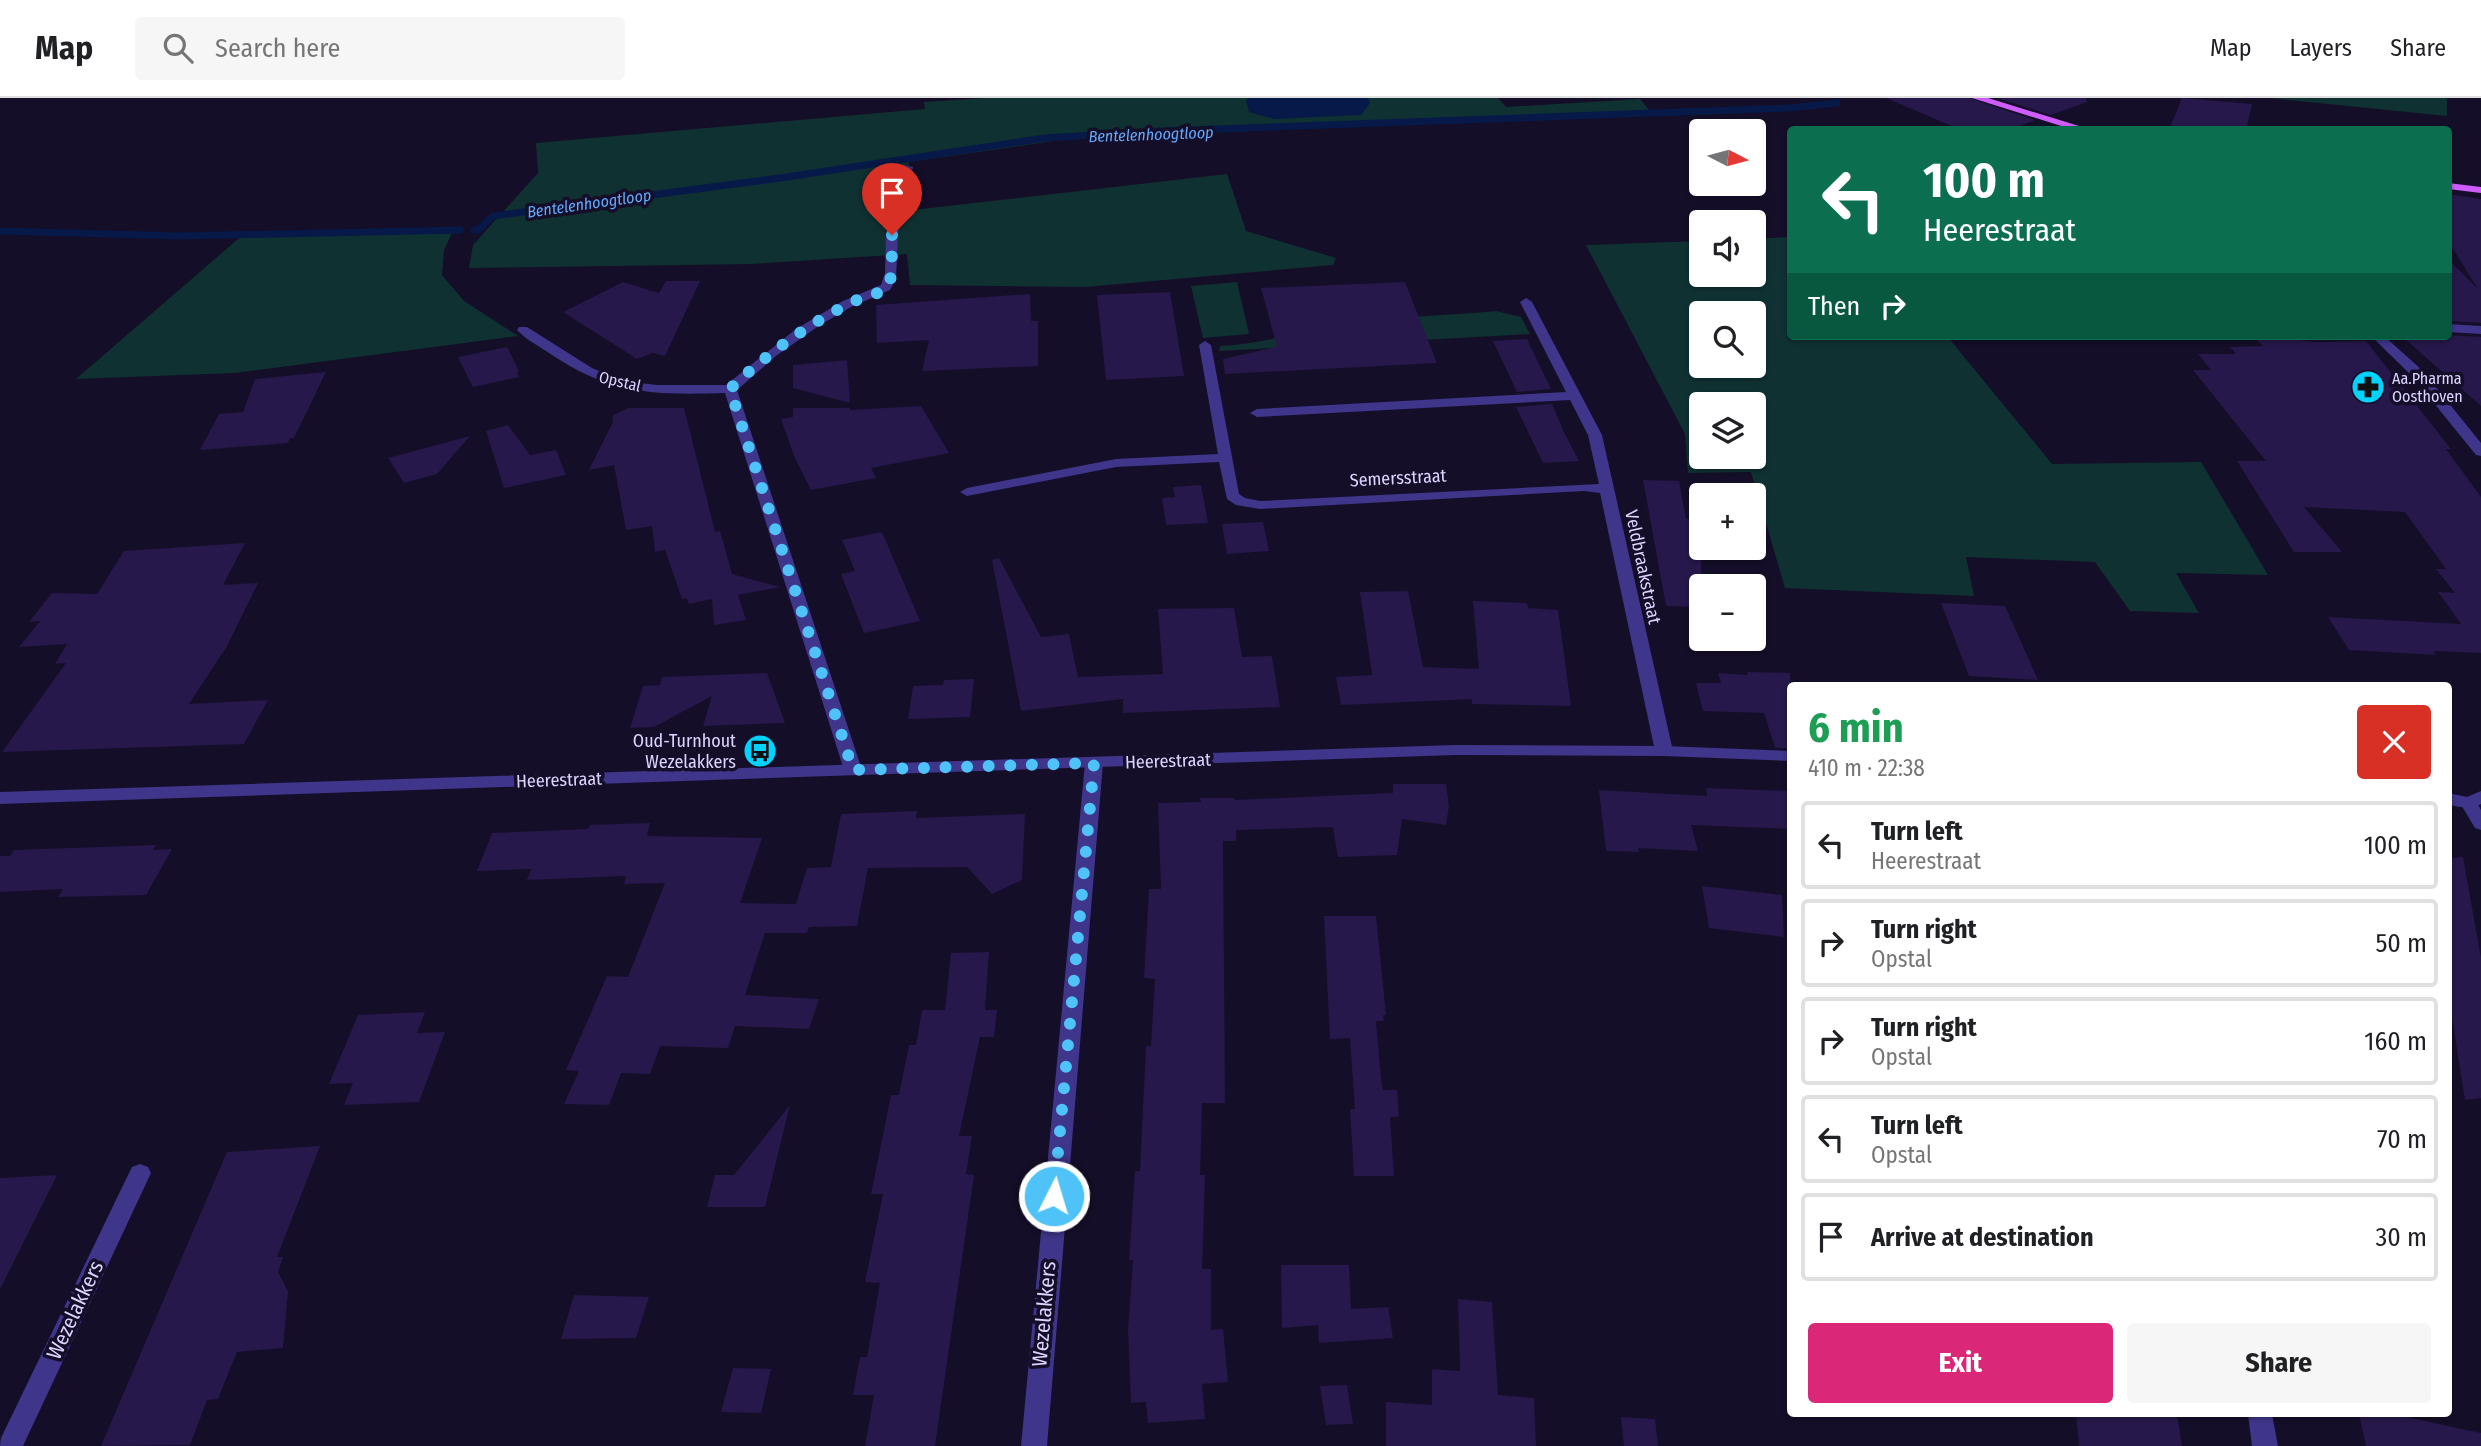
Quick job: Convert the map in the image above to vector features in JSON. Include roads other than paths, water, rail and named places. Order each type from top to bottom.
[{"type":"main road","points":[[1977,98],[2073,126]]},
{"type":"main road","points":[[2452,186],[2481,190]]},
{"type":"street","points":[[853,770],[730,389],[774,351],[816,322],[851,302],[870,297],[888,286],[892,275],[892,235],[908,167]]},
{"type":"street","name":"Veldbraakstraat","points":[[1526,302],[1595,435],[1664,751]]},
{"type":"street","points":[[2452,328],[2481,330]]},
{"type":"street","name":"Opstal","points":[[523,330],[587,372],[615,383],[651,388],[730,389]]},
{"type":"street","points":[[2381,340],[2417,373],[2481,452]]},
{"type":"street","name":"Semersstraat","points":[[1205,345],[1233,496],[1241,502],[1260,505],[1584,487],[1606,489]]},
{"type":"street","points":[[1257,413],[1575,396]]},
{"type":"street","points":[[967,492],[1116,463],[1226,458]]},
{"type":"street","name":"Heerestraat","points":[[0,798],[1455,750],[1664,751],[1787,756]]},
{"type":"street","name":"Wezelakkers","points":[[1034,1446],[1094,763]]},
{"type":"street","points":[[2452,799],[2475,800],[2474,815],[2481,824]]},
{"type":"street","name":"Wezelakkers","points":[[10,1446],[140,1173]]},
{"type":"street","points":[[2260,1417],[2265,1446]]},
{"type":"water","points":[[1248,98],[1368,98],[1370,103],[1361,115],[1274,119],[1249,112],[1246,101]]},
{"type":"waterway","name":"Bentelenhoogtloop","points":[[474,230],[478,230],[493,216],[780,178],[1045,138],[1161,131],[1789,108],[1837,103]]},
{"type":"waterway","name":"Bentelenhoogtloop","points":[[0,231],[179,236],[460,230]]},
{"type":"place","name":"Aa.Pharma Oosthoven","points":[[2368,387]]},
{"type":"place","name":"Oud-Turnhout Wezelakkers","points":[[760,751]]}]
